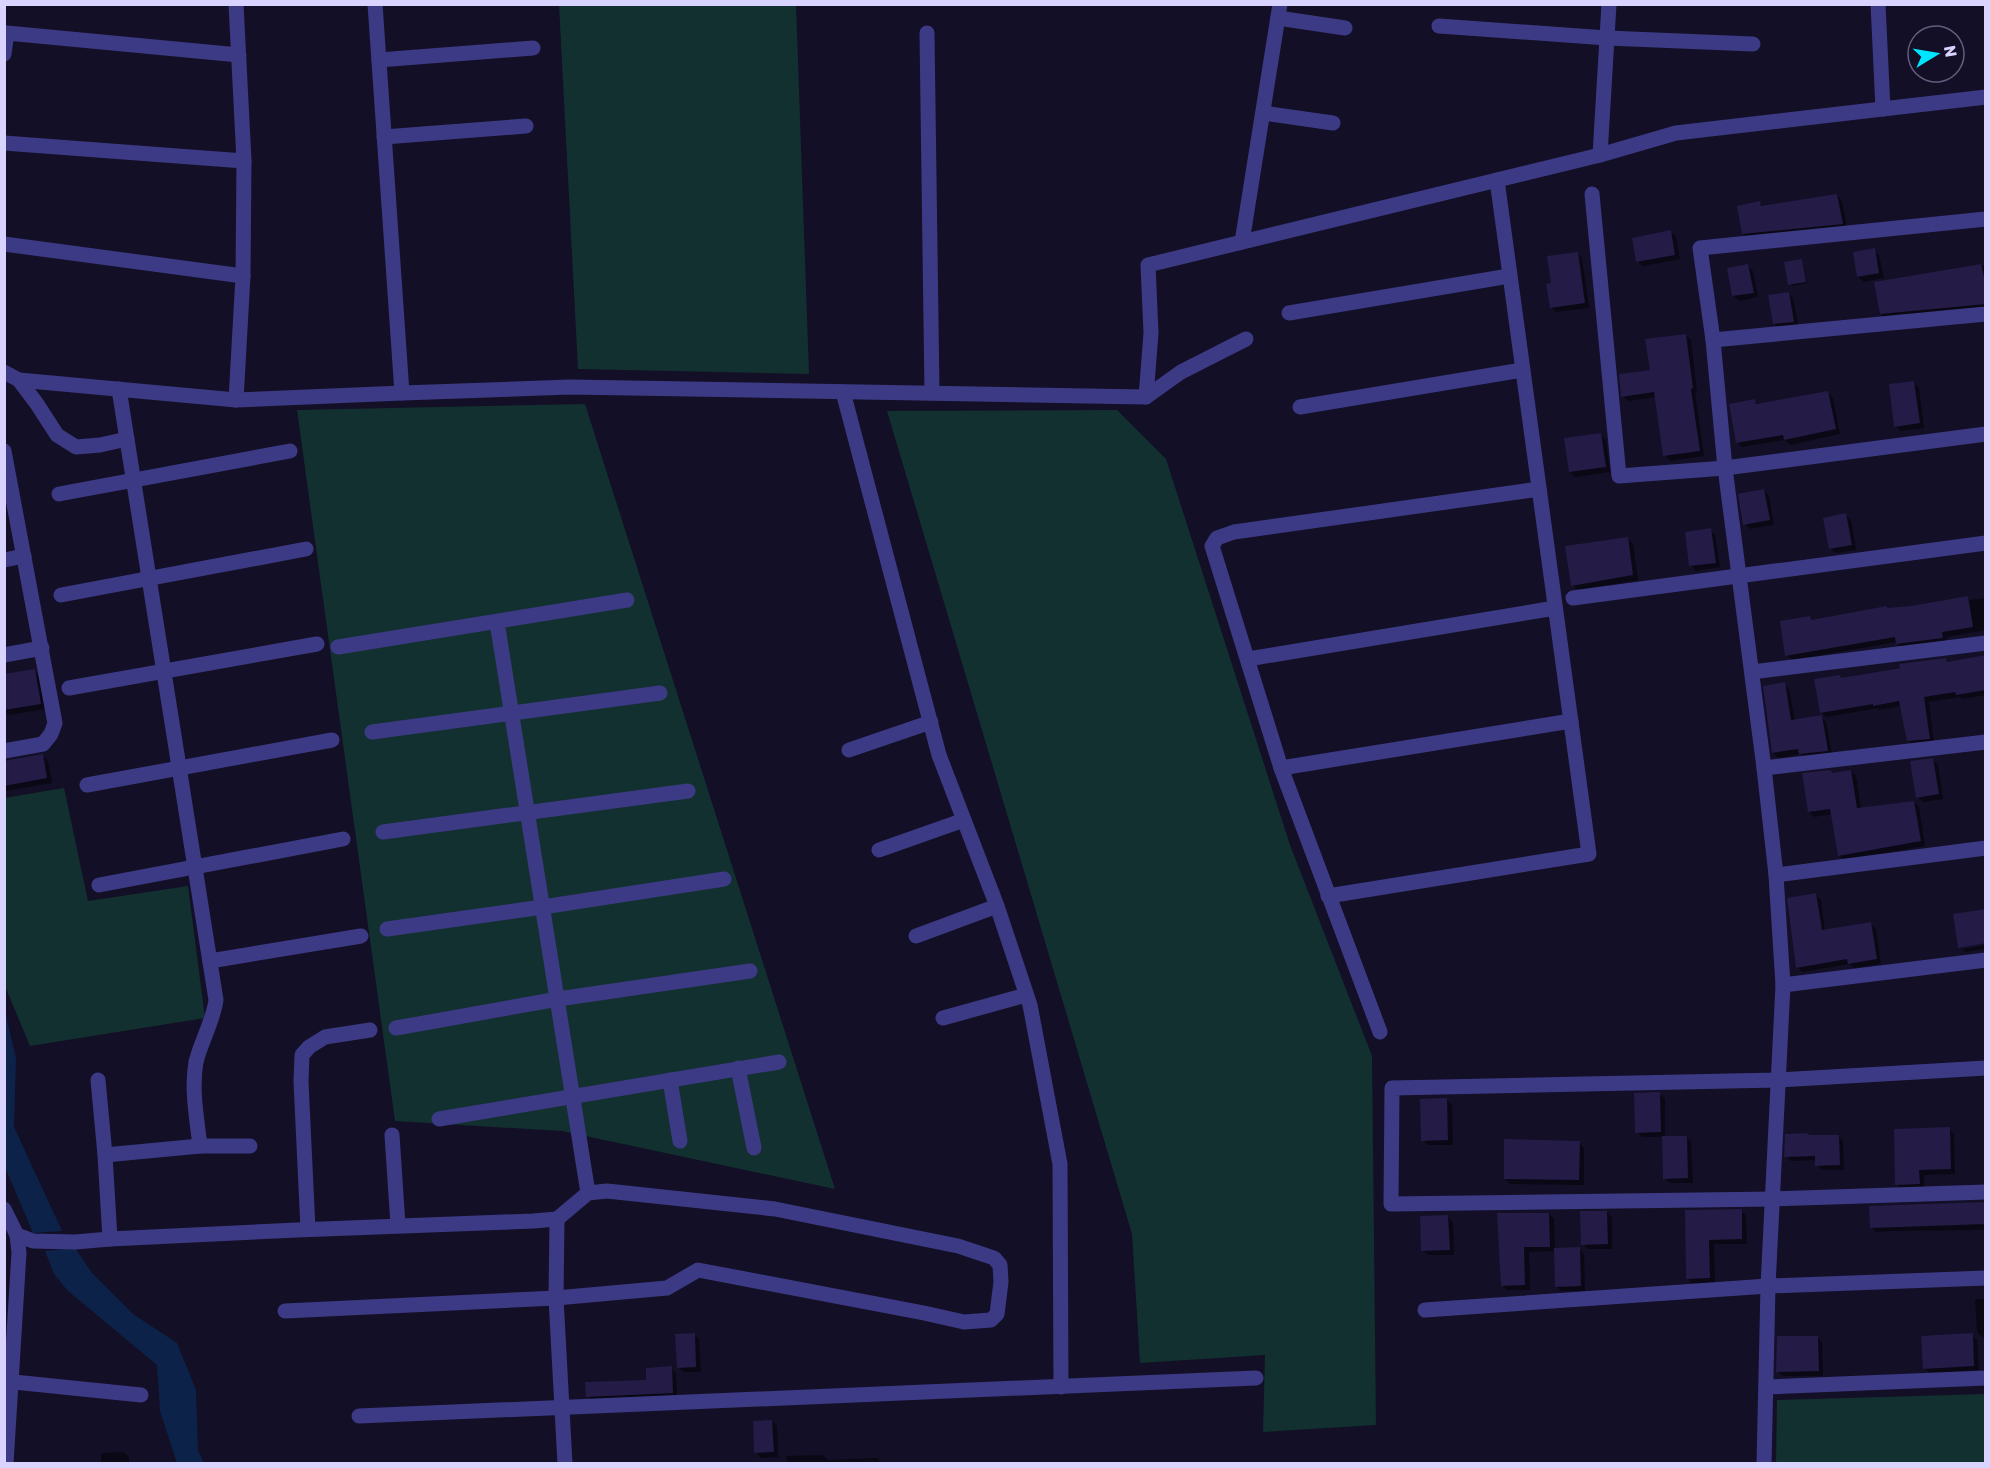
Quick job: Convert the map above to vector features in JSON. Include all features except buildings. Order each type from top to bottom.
[{"type":"street","points":[[236,4],[244,161],[243,276],[236,400]]},
{"type":"street","points":[[375,4],[402,393]]},
{"type":"street","points":[[1600,155],[1609,4]]},
{"type":"street","points":[[1878,4],[1883,109]]},
{"type":"street","points":[[1242,242],[1279,11],[1345,28]]},
{"type":"street","points":[[1439,26],[1607,38],[1753,44]]},
{"type":"street","points":[[4,54],[6,33],[239,55]]},
{"type":"street","points":[[927,33],[932,393]]},
{"type":"street","points":[[379,60],[533,48]]},
{"type":"street","points":[[1146,397],[1151,333],[1148,265],[1600,155],[1676,133],[1986,97]]},
{"type":"street","points":[[1263,113],[1333,123]]},
{"type":"street","points":[[384,137],[526,126]]},
{"type":"street","points":[[4,143],[244,161]]},
{"type":"street","points":[[1328,896],[1588,854],[1497,180]]},
{"type":"street","points":[[1592,194],[1620,476],[1725,468],[1986,434]]},
{"type":"street","points":[[1764,1464],[1768,1286],[1784,985],[1776,875],[1764,768],[1725,468],[1713,340],[1700,248],[1986,219]]},
{"type":"street","points":[[4,244],[243,276]]},
{"type":"street","points":[[1288,314],[1509,276]]},
{"type":"street","points":[[1713,340],[1986,314]]},
{"type":"street","points":[[4,372],[20,380],[236,400],[570,387],[1146,397],[1181,372],[1246,339]]},
{"type":"street","points":[[1300,407],[1522,369]]},
{"type":"street","points":[[20,380],[57,435],[76,447],[100,446],[127,439]]},
{"type":"street","points":[[119,389],[216,1000],[214,1016],[196,1062],[194,1091],[200,1146]]},
{"type":"street","points":[[843,392],[939,755],[997,906],[1026,994],[1060,1164],[1061,1387]]},
{"type":"street","points":[[4,451],[55,723],[51,734],[43,744],[4,751]]},
{"type":"street","points":[[59,494],[290,451]]},
{"type":"street","points":[[1380,1032],[1281,768],[1212,546],[1217,538],[1234,532],[1539,489]]},
{"type":"street","points":[[1573,598],[1986,543]]},
{"type":"street","points":[[61,595],[306,549]]},
{"type":"street","points":[[4,560],[24,556]]},
{"type":"street","points":[[338,647],[627,600]]},
{"type":"street","points":[[1248,659],[1555,608]]},
{"type":"street","points":[[497,622],[588,1193]]},
{"type":"street","points":[[1752,672],[1986,643]]},
{"type":"street","points":[[69,688],[317,644]]},
{"type":"street","points":[[4,655],[42,648]]},
{"type":"street","points":[[372,732],[660,693]]},
{"type":"street","points":[[1281,768],[1571,721]]},
{"type":"street","points":[[849,750],[931,722]]},
{"type":"street","points":[[87,785],[332,740]]},
{"type":"street","points":[[1764,768],[1986,742]]},
{"type":"street","points":[[383,832],[688,792]]},
{"type":"street","points":[[879,850],[964,820]]},
{"type":"street","points":[[99,885],[343,839]]},
{"type":"street","points":[[1776,875],[1986,848]]},
{"type":"street","points":[[387,929],[724,879]]},
{"type":"street","points":[[916,936],[997,906]]},
{"type":"street","points":[[210,961],[361,936]]},
{"type":"street","points":[[1784,985],[1986,960]]},
{"type":"street","points":[[396,1028],[558,999],[750,971]]},
{"type":"street","points":[[943,1018],[1026,994]]},
{"type":"street","points":[[308,1229],[301,1082],[302,1055],[309,1047],[325,1037],[370,1030]]},
{"type":"street","points":[[439,1119],[779,1062]]},
{"type":"street","points":[[738,1068],[754,1148]]},
{"type":"street","points":[[1986,1068],[1778,1080],[1392,1088],[1391,1204],[1774,1199],[1986,1192]]},
{"type":"street","points":[[98,1080],[110,1239]]},
{"type":"street","points":[[670,1080],[680,1142]]},
{"type":"street","points":[[392,1135],[398,1225]]},
{"type":"street","points":[[105,1155],[200,1146],[250,1146]]},
{"type":"street","points":[[17,1235],[33,1241],[75,1242],[557,1218],[588,1193],[607,1191],[775,1209],[958,1246],[994,1258],[1000,1265],[1001,1282],[997,1314],[991,1320],[980,1323],[954,1321],[924,1313],[698,1270],[667,1288],[556,1298],[285,1311]]},
{"type":"street","points":[[4,1209],[17,1235],[19,1253],[10,1286],[6,1464]]},
{"type":"street","points":[[557,1218],[556,1298],[565,1464]]},
{"type":"street","points":[[1425,1310],[1768,1286],[1986,1278]]},
{"type":"street","points":[[359,1416],[1256,1378]]},
{"type":"street","points":[[1767,1387],[1986,1378]]},
{"type":"street","points":[[7,1381],[141,1395]]},
{"type":"green space","points":[[559,5],[796,5],[809,374],[578,369]]},
{"type":"green space","points":[[585,404],[835,1189],[562,1131],[395,1121],[297,410]]},
{"type":"green space","points":[[1117,410],[1166,459],[1290,845],[1372,1056],[1376,1425],[1263,1432],[1265,1355],[1140,1363],[1132,1234],[887,411]]},
{"type":"green space","points":[[64,788],[88,901],[188,886],[205,1018],[30,1046],[5,986],[4,798]]},
{"type":"green space","points":[[1985,1394],[1985,1463],[1776,1463],[1777,1400]]},
{"type":"water","points":[[4,1007],[16,1058],[14,1127],[62,1231],[33,1233],[5,1167]]},
{"type":"water","points":[[75,1248],[92,1273],[133,1314],[177,1343],[196,1390],[198,1451],[204,1463],[177,1463],[160,1411],[157,1365],[67,1290],[54,1274],[45,1251]]}]
